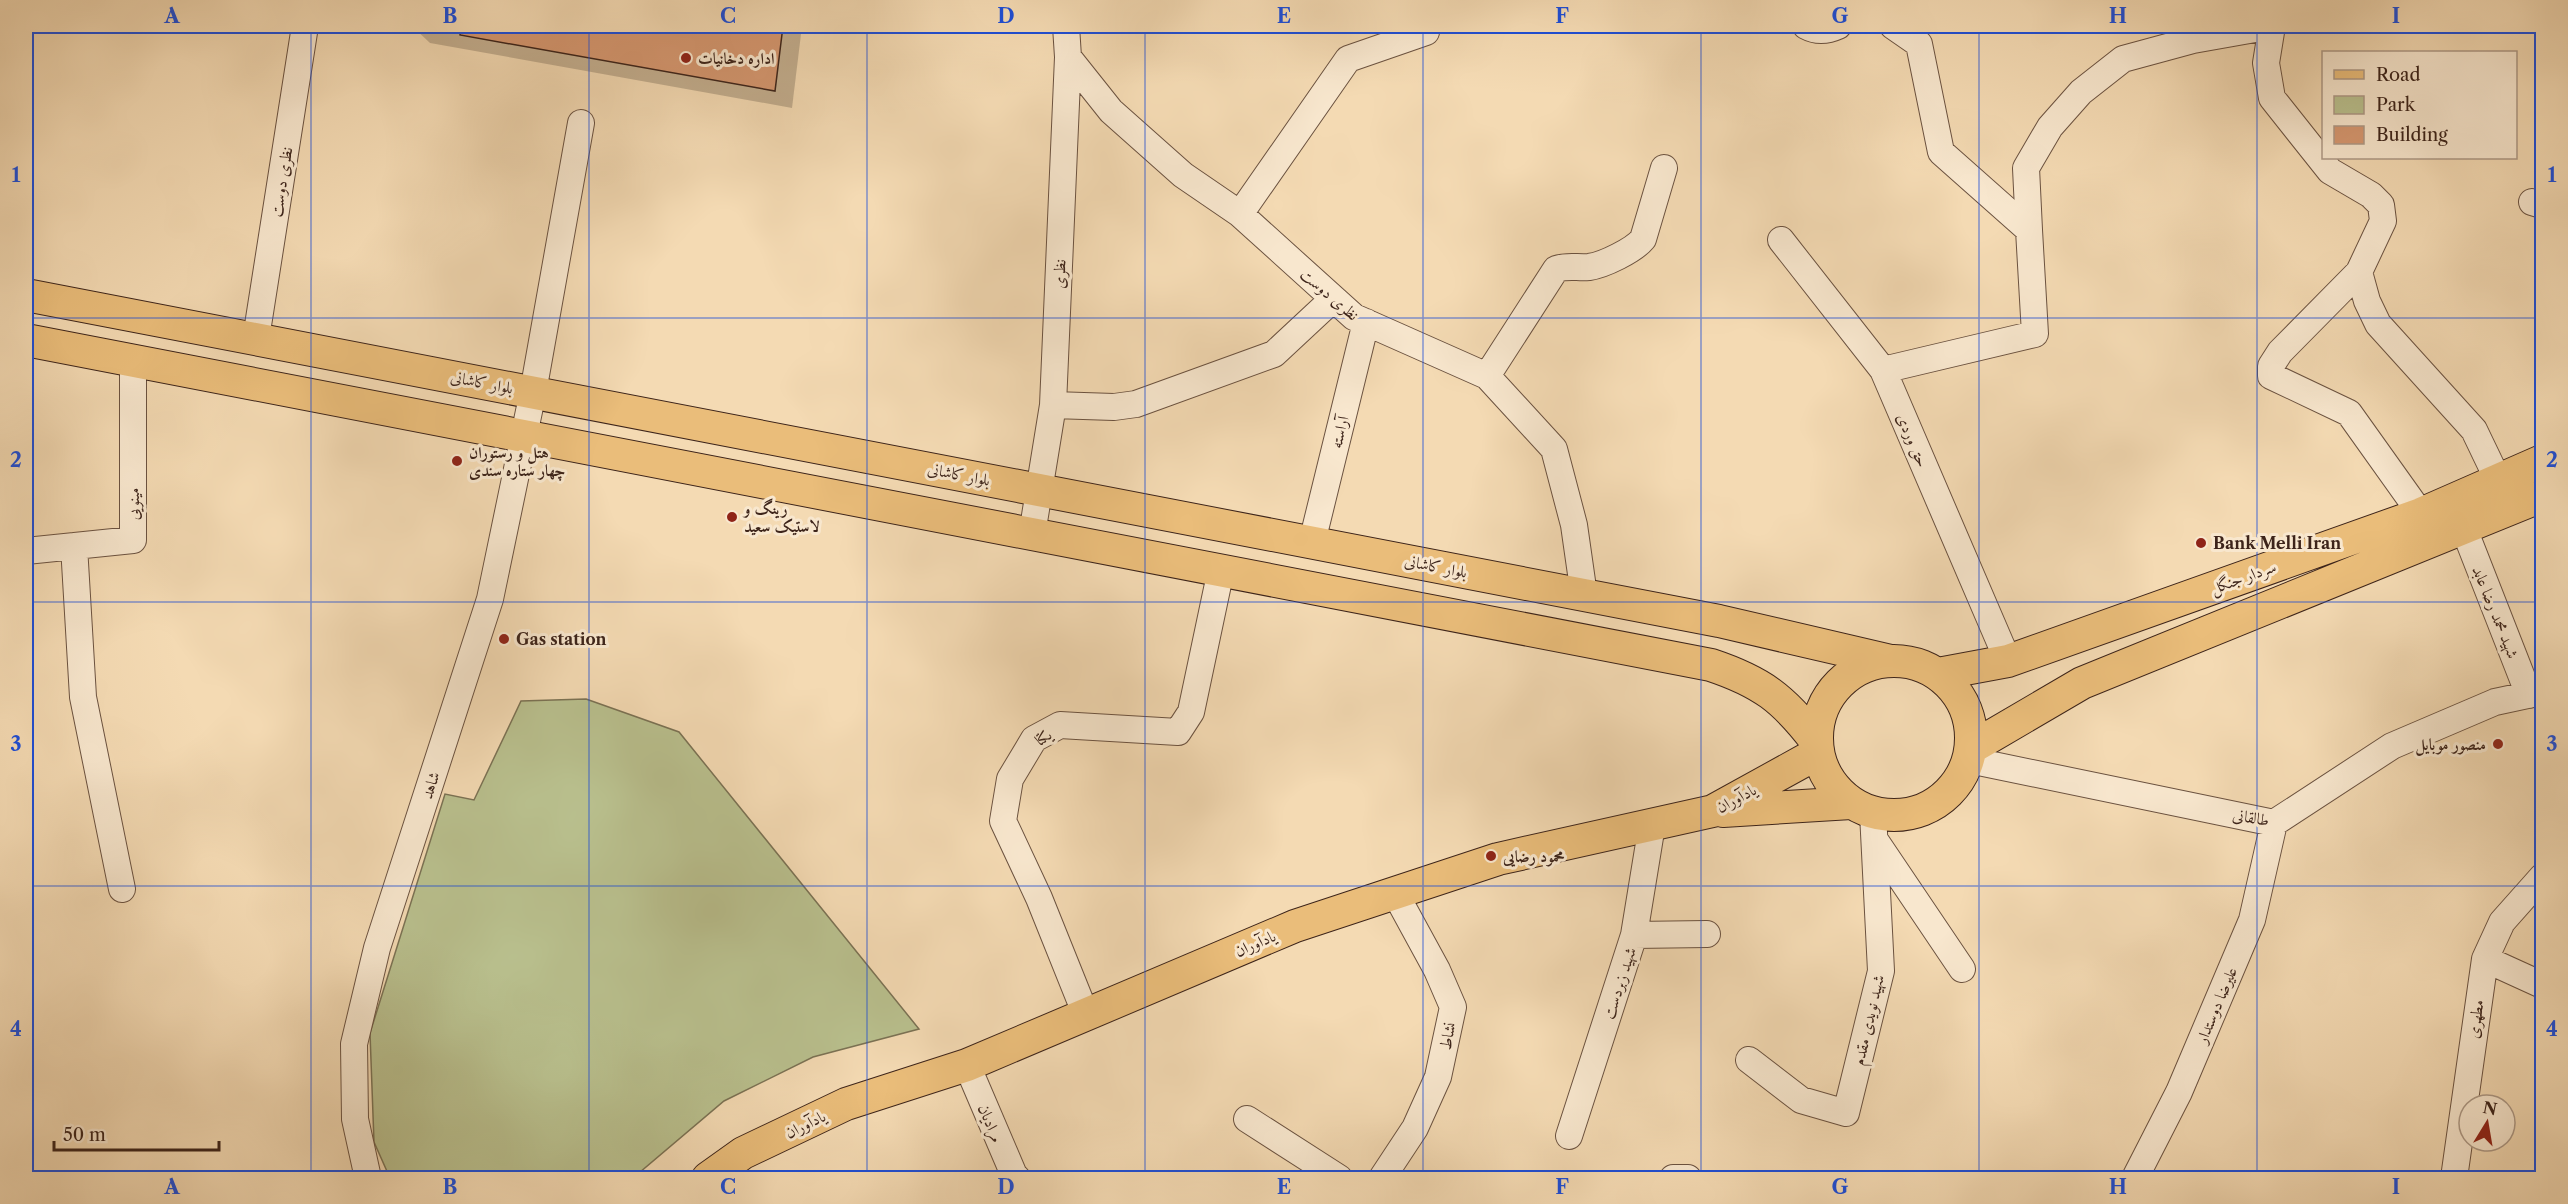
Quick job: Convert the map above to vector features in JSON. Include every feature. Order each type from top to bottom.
[{"type":"main road","name":"بلوار کاشانی","points":[[26,295],[1719,621],[1891,661]]},
{"type":"main road","points":[[165,366],[173,322]]},
{"type":"main road","points":[[26,340],[1711,665],[1743,676],[1772,693],[1797,716],[1817,747]]},
{"type":"main road","name":"سردار جنگل","points":[[1938,674],[2008,661],[2421,514],[2542,461]]},
{"type":"main road","points":[[1970,754],[2082,683],[2464,530],[2542,496]]},
{"type":"main road","points":[[1713,811],[1866,818],[1897,816],[1921,811],[1942,800],[1959,782],[1970,754],[1972,735],[1968,712],[1956,690],[1938,674],[1916,663],[1891,661],[1867,665],[1846,677],[1829,695],[1819,717],[1817,747],[1821,765],[1833,786],[1866,818]]},
{"type":"main road","name":"یادآوران","points":[[708,1179],[743,1154],[846,1104],[967,1065],[1294,926],[1498,859],[1713,811],[1817,747]]},
{"type":"street","name":"نظری دوست","points":[[256,338],[305,26]]},
{"type":"street","name":"نظری","points":[[1032,534],[1041,490],[1053,405],[1068,57],[1066,26]]},
{"type":"street","points":[[1806,26],[1815,31],[1838,26]]},
{"type":"street","points":[[1893,26],[1919,44],[1941,152],[2029,230]]},
{"type":"street","points":[[1882,370],[2035,334],[2026,168],[2050,127],[2081,92],[2123,59],[2193,40],[2272,26],[2266,63],[2272,98],[2330,171],[2372,195],[2381,205],[2383,221],[2360,272],[2280,352],[2271,366],[2271,376],[2349,413],[2421,514]]},
{"type":"street","points":[[1240,214],[1348,59],[1426,32]]},
{"type":"street","name":"نظری دوست","points":[[1068,57],[1111,111],[1183,175],[1240,214],[1353,316],[1487,376],[1554,449],[1574,525],[1584,595]]},
{"type":"street","name":"شاهد","points":[[368,1179],[355,1119],[354,1044],[377,948],[490,599],[525,435],[581,123]]},
{"type":"street","points":[[1487,376],[1556,270],[1566,266],[1591,267],[1636,248],[1643,239],[1664,168]]},
{"type":"street","name":"حق وردی","points":[[1781,240],[1882,370],[2008,661]]},
{"type":"street","points":[[2360,272],[2367,301],[2378,324],[2474,430],[2498,480]]},
{"type":"street","points":[[1053,405],[1114,407],[1136,404],[1274,354],[1333,299]]},
{"type":"street","name":"آراسته","points":[[1312,542],[1366,322]]},
{"type":"street","name":"مینویی","points":[[26,550],[133,540],[133,360]]},
{"type":"street","name":"شهید محمد رضا عابد","points":[[2453,499],[2464,530],[2536,693]]},
{"type":"street","points":[[74,546],[83,697],[122,890]]},
{"type":"street","name":"یکتا","points":[[1086,1015],[1039,898],[1004,821],[1010,779],[1034,739],[1060,725],[1178,732],[1191,712],[1221,570]]},
{"type":"street","name":"طالقانی","points":[[1970,754],[2274,823],[2392,746],[2495,702],[2536,693]]},
{"type":"street","points":[[1866,818],[1962,969]]},
{"type":"street","name":"شهید نویدی مقدم","points":[[1749,1060],[1801,1100],[1846,1113],[1881,971],[1866,818]]},
{"type":"street","name":"علیرضا دوستدار","points":[[2135,1179],[2179,1092],[2252,920],[2274,823]]},
{"type":"street","name":"شهید زبردست","points":[[1569,1136],[1634,935],[1652,825]]},
{"type":"street","name":"مطهری","points":[[2454,1179],[2485,959],[2502,922],[2542,877]]},
{"type":"street","name":"نشاط","points":[[1382,1179],[1414,1128],[1438,1077],[1454,1007],[1437,970],[1395,893]]},
{"type":"street","points":[[1634,935],[1707,934]]},
{"type":"street","points":[[2485,959],[2542,985]]},
{"type":"street","name":"مرادیان","points":[[967,1065],[1014,1178]]},
{"type":"street","points":[[1247,1119],[1339,1179]]},
{"type":"street","points":[[1673,1179],[1688,1179]]},
{"type":"green space","points":[[586,699],[679,732],[919,1029],[813,1057],[724,1101],[633,1178],[390,1178],[374,1142],[370,1033],[445,794],[474,800],[521,701]]},
{"type":"building","name":"اداره دخانیات","points":[[461,26],[783,26],[775,91],[460,35]]},
{"type":"place","name":"اداره دخانیات","points":[[686,58]]},
{"type":"place","name":"هتل و رستوران چهار ستاره سندی","points":[[457,461]]},
{"type":"place","name":"رینگ و لاستیک سعید","points":[[732,517]]},
{"type":"place","name":"Bank Melli Iran","points":[[2201,543]]},
{"type":"place","name":"Gas station","points":[[504,639]]},
{"type":"place","name":"منصور موبایل","points":[[2498,744]]},
{"type":"place","name":"محمود رضایی","points":[[1491,856]]}]
